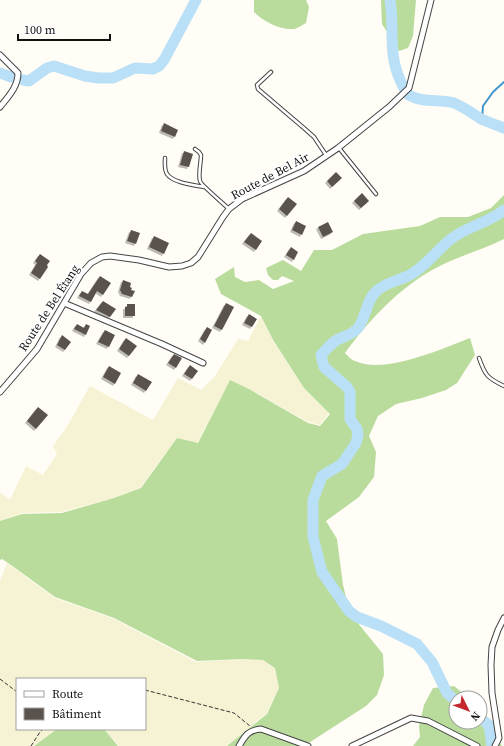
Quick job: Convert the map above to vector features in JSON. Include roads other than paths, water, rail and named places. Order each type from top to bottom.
[{"type":"street","name":"Route de Bel Air","points":[[102,257],[110,256],[139,260],[169,267],[182,266],[191,263],[198,257],[229,209],[242,199],[304,171],[338,148],[409,88],[431,0]]},
{"type":"street","points":[[0,55],[18,73],[18,81],[12,92],[0,107]]},
{"type":"street","name":"Route de Bel Étang","points":[[0,392],[38,349],[81,274],[91,263],[102,257]]},
{"type":"street","points":[[64,303],[203,363]]},
{"type":"street","points":[[495,746],[499,738],[492,693],[492,648],[504,618]]},
{"type":"street","points":[[352,746],[411,718],[428,720],[477,746]]},
{"type":"street","points":[[239,746],[245,734],[253,729],[261,729],[308,746]]},
{"type":"lane","points":[[271,72],[257,85],[258,89],[314,137],[326,155]]},
{"type":"lane","points":[[338,148],[376,194]]},
{"type":"lane","points":[[196,149],[201,155],[200,182],[229,209]]},
{"type":"lane","points":[[165,158],[165,169],[171,178],[204,187]]},
{"type":"lane","points":[[479,358],[488,378],[504,386]]},
{"type":"waterway","points":[[23,80],[29,81],[47,68],[54,66],[85,76],[98,78],[113,78],[135,68],[153,69],[159,66],[164,60],[196,0]]},
{"type":"waterway","points":[[390,0],[394,61],[401,82],[408,94],[419,99],[454,103],[465,108],[481,119],[504,128]]},
{"type":"waterway","points":[[0,73],[11,77]]},
{"type":"waterway","points":[[482,119],[483,106],[493,92],[504,82]]},
{"type":"waterway","points":[[448,694],[432,662],[417,644],[381,626],[357,617],[349,611],[322,572],[313,537],[313,500],[322,476],[342,464],[356,443],[358,435],[357,429],[350,419],[350,392],[347,387],[324,367],[321,355],[335,341],[351,334],[358,328],[369,302],[379,289],[410,275],[421,267],[451,239],[492,218],[504,210]]},
{"type":"waterway","points":[[488,724],[492,746]]}]
